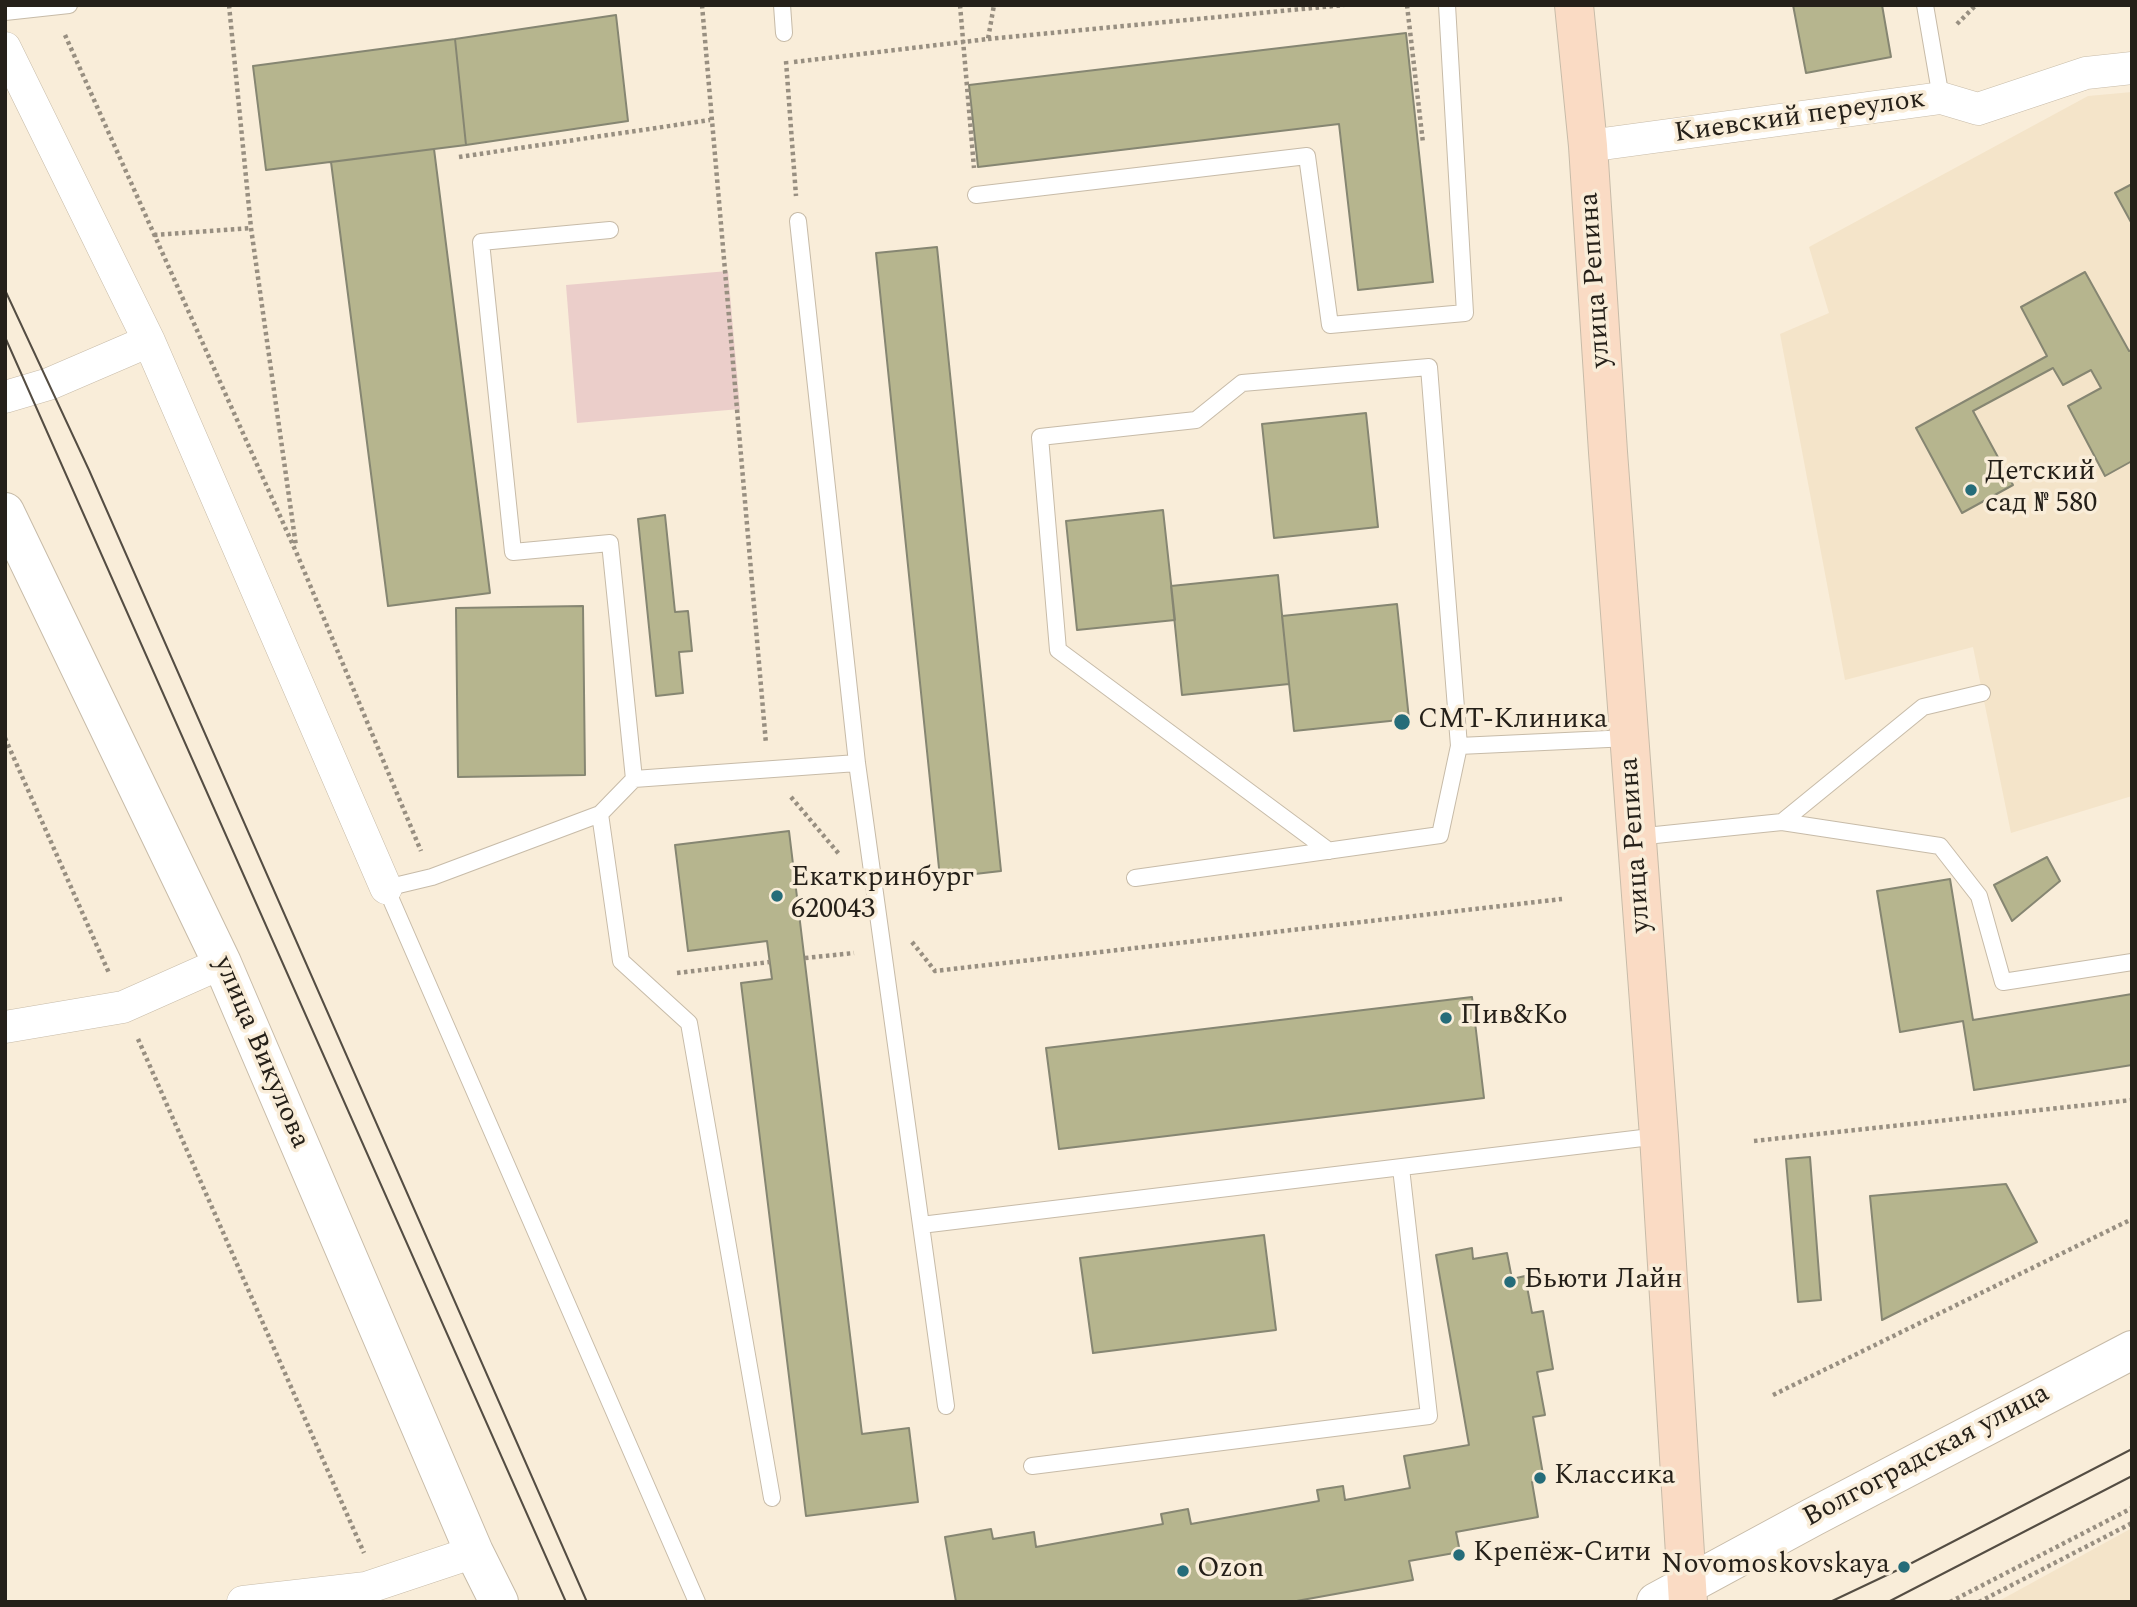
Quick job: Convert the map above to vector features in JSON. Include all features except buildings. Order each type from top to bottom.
[{"type":"main road","name":"улица Репина","points":[[1574,5],[1588,146],[1659,1136],[1677,1596]]},
{"type":"street","points":[[5,48],[149,341],[386,888]]},
{"type":"street","name":"Киевский переулок","points":[[1588,146],[1941,98],[1978,108],[2086,73],[2132,68]]},
{"type":"street","points":[[5,397],[49,384],[149,341]]},
{"type":"street","name":"улица Викулова","points":[[5,512],[222,963],[474,1552],[499,1602]]},
{"type":"street","points":[[5,1027],[123,1007],[222,963]]},
{"type":"street","name":"Волгоградская улица","points":[[1677,1596],[2132,1350]]},
{"type":"street","points":[[243,1602],[366,1588],[474,1552]]},
{"type":"lane","points":[[5,12],[69,5]]},
{"type":"lane","points":[[782,5],[784,33]]},
{"type":"lane","points":[[976,195],[1307,156],[1330,324],[1465,313],[1447,5]]},
{"type":"lane","points":[[1925,5],[1941,98]]},
{"type":"lane","points":[[798,221],[858,763],[946,1406]]},
{"type":"lane","points":[[610,230],[481,242],[513,552],[610,543],[634,779]]},
{"type":"lane","points":[[1135,878],[1329,851],[1440,835],[1459,746],[1429,367],[1241,383],[1196,420],[1041,437],[1058,650],[1329,851]]},
{"type":"lane","points":[[1782,822],[1923,707],[1983,693]]},
{"type":"lane","points":[[1459,746],[1629,738]]},
{"type":"lane","points":[[697,1602],[386,888],[432,877],[600,814],[634,779],[858,763]]},
{"type":"lane","points":[[600,814],[621,961],[689,1023],[772,1498]]},
{"type":"lane","points":[[1636,837],[1782,822],[1940,846],[1979,896],[2003,982],[2132,962]]},
{"type":"lane","points":[[922,1225],[1659,1136]]},
{"type":"lane","points":[[1032,1466],[1429,1416],[1401,1168]]},
{"type":"path","points":[[229,5],[251,228],[297,554]]},
{"type":"path","points":[[702,5],[769,769],[935,971],[1562,899]]},
{"type":"path","points":[[960,5],[976,195]]},
{"type":"path","points":[[988,39],[994,5]]},
{"type":"path","points":[[786,63],[988,39],[1344,5]]},
{"type":"path","points":[[1407,5],[1424,153]]},
{"type":"path","points":[[52,7],[297,554],[432,877]]},
{"type":"path","points":[[784,33],[798,221]]},
{"type":"path","points":[[458,157],[710,120]]},
{"type":"path","points":[[154,235],[251,228]]},
{"type":"path","points":[[5,738],[377,1584]]},
{"type":"path","points":[[805,958],[883,949]]},
{"type":"path","points":[[639,977],[770,962]]},
{"type":"path","points":[[1754,1141],[2132,1100]]},
{"type":"path","points":[[1773,1395],[2132,1219]]},
{"type":"path","points":[[1950,1602],[2132,1508]]},
{"type":"path","points":[[1979,1602],[2132,1523]]},
{"type":"shaded area","name":"Детский сад № 580","points":[[2132,92],[2132,796],[2011,833],[1973,647],[1845,680],[1780,334],[1829,313],[1809,247],[2088,96]]},
{"type":"shaded area","points":[[728,271],[740,409],[577,423],[566,285]]},
{"type":"shaded area","points":[[2132,1528],[2132,1602],[1997,1602]]},
{"type":"tram line","points":[[5,290],[89,470],[587,1602]]},
{"type":"tram line","points":[[5,337],[566,1602]]},
{"type":"tram line","points":[[1830,1602],[1904,1567],[2132,1449]]},
{"type":"tram line","points":[[1888,1602],[2132,1476]]},
{"type":"place","name":"Детский сад № 580","points":[[1971,490]]},
{"type":"place","name":"СМТ-Клиника","points":[[1402,722]]},
{"type":"place","name":"Екаткринбург 620043","points":[[777,896]]},
{"type":"place","name":"Пив&Ко","points":[[1446,1018]]},
{"type":"place","name":"Бьюти Лайн","points":[[1510,1282]]},
{"type":"place","name":"Классика","points":[[1540,1478]]},
{"type":"place","name":"Крепёж-Сити","points":[[1459,1555]]},
{"type":"place","name":"Novomoskovskaya","points":[[1904,1567]]},
{"type":"place","name":"Ozon","points":[[1183,1571]]}]
